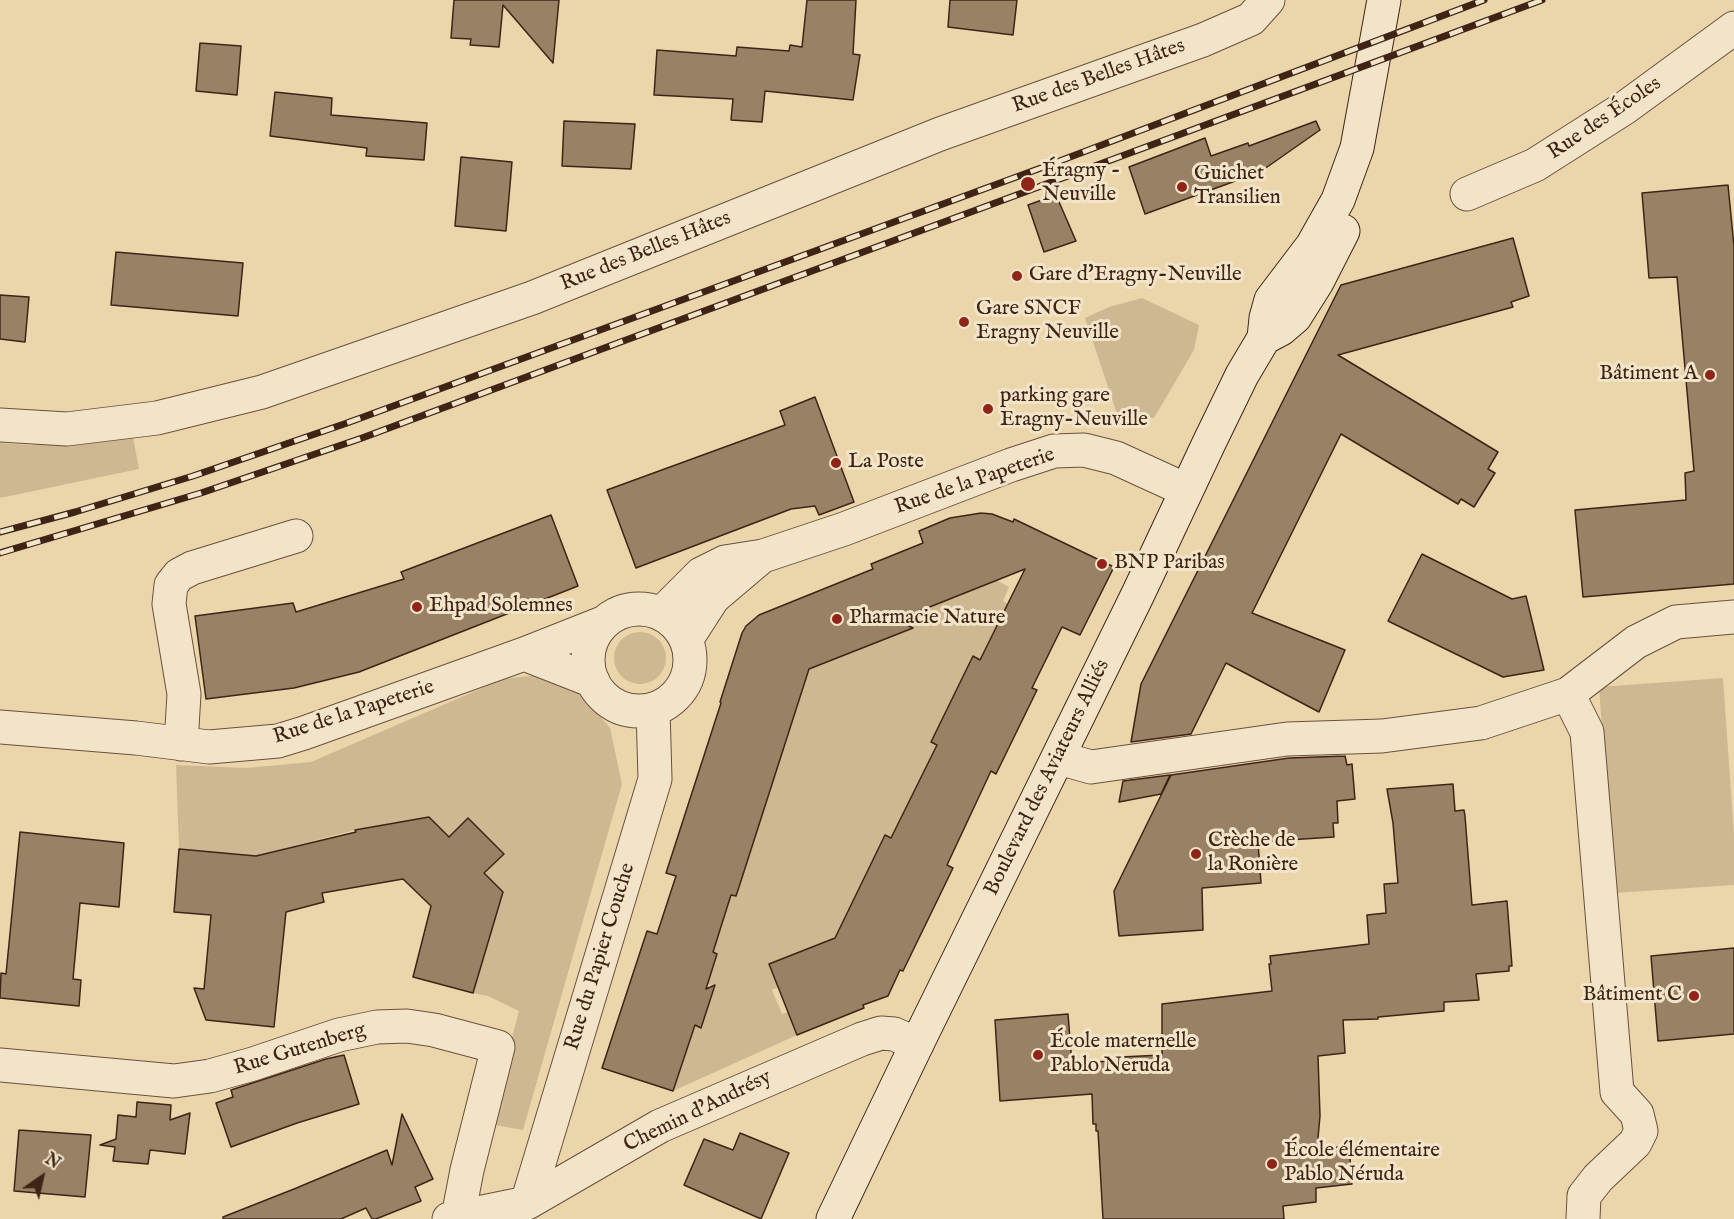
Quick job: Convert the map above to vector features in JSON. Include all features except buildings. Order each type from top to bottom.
[{"type":"street","name":"Rue des Belles Hâtes","points":[[0,425],[67,429],[158,418],[262,392],[532,298],[940,134],[1203,40],[1251,19],[1268,0]]},
{"type":"street","name":"Boulevard des Aviateurs Alliés","points":[[833,1219],[1059,758],[1242,375],[1264,338],[1271,300],[1312,246],[1338,200],[1357,148],[1384,0]]},
{"type":"street","name":"Boulevard des Aviateurs Alliés","points":[[1264,338],[1281,329],[1295,317],[1317,282],[1363,190],[1379,141],[1404,0]]},
{"type":"street","name":"Rue des Écoles","points":[[1467,194],[1535,165],[1626,107],[1734,28]]},
{"type":"street","name":"Rue de la Papeterie","points":[[661,614],[701,574],[725,562],[763,556],[844,529],[1011,465],[1054,451],[1084,450],[1116,458],[1186,490]]},
{"type":"street","points":[[182,744],[184,694],[169,604],[171,585],[179,575],[192,568],[296,537]]},
{"type":"street","name":"Rue de la Papeterie","points":[[686,640],[713,598],[763,556]]},
{"type":"street","points":[[632,609],[647,609],[661,614],[672,620],[686,640],[690,657],[688,674],[681,690],[668,702],[653,709],[635,710],[618,706],[603,696],[593,681],[589,666],[589,650],[595,635],[605,622],[618,613],[632,609]]},
{"type":"street","points":[[1059,758],[1091,767],[1287,739],[1382,735],[1481,723],[1568,693],[1636,642],[1676,622],[1734,617]]},
{"type":"street","name":"Rue de la Papeterie","points":[[0,727],[209,747],[278,741],[524,654],[605,622]]},
{"type":"street","points":[[524,654],[593,681]]},
{"type":"street","points":[[1568,693],[1587,732],[1617,1092],[1637,1114],[1641,1131],[1635,1143],[1598,1178],[1584,1196],[1583,1219]]},
{"type":"street","name":"Rue du Papier Couche","points":[[527,1203],[655,779],[653,709]]},
{"type":"street","name":"Rue Gutenberg","points":[[0,1065],[174,1081],[210,1076],[339,1035],[377,1027],[407,1026],[434,1030],[498,1047],[454,1218]]},
{"type":"street","name":"Chemin d'Andrésy","points":[[454,1218],[527,1203],[660,1126],[837,1049],[881,1033],[894,1034],[917,1044]]},
{"type":"shaded area","points":[[1142,298],[1199,325],[1194,350],[1154,418],[1118,417],[1085,318],[1109,307]]},
{"type":"shaded area","points":[[133,437],[139,469],[0,498],[0,443],[29,445]]},
{"type":"shaded area","points":[[996,580],[1009,587],[1003,601],[1008,604],[980,660],[974,657],[937,745],[978,799],[961,837],[905,810],[892,839],[835,938],[769,964],[778,987],[772,990],[782,1014],[788,1012],[797,1035],[673,1091],[695,1025],[701,1028],[715,987],[708,984],[717,954],[713,952],[731,895],[736,896],[809,669],[905,631],[901,618]]},
{"type":"shaded area","points":[[640,632],[650,634],[658,640],[664,648],[666,658],[664,668],[658,676],[650,682],[640,684],[630,682],[622,676],[616,668],[614,658],[616,648],[622,640],[630,634]]},
{"type":"shaded area","points":[[537,675],[574,685],[610,728],[622,784],[523,1130],[489,1124],[519,1011],[488,996],[473,993],[503,892],[484,873],[504,853],[468,818],[449,837],[429,817],[355,830],[256,856],[179,849],[176,765],[246,768],[311,762],[503,679]]},
{"type":"shaded area","points":[[1723,678],[1734,834],[1734,885],[1614,893],[1599,687]]},
{"type":"railway","points":[[0,532],[193,476],[347,423],[1049,165],[1484,0]]},
{"type":"railway","points":[[0,553],[201,493],[362,438],[1542,0]]},
{"type":"place","name":"Éragny - Neuville","points":[[1028,184]]},
{"type":"place","name":"Guichet Transilien","points":[[1182,187]]},
{"type":"place","name":"Gare d'Eragny-Neuville","points":[[1017,276]]},
{"type":"place","name":"Gare SNCF Eragny Neuville","points":[[964,322]]},
{"type":"place","name":"Bâtiment A","points":[[1710,375]]},
{"type":"place","name":"parking gare Eragny-Neuville","points":[[988,409]]},
{"type":"place","name":"La Poste","points":[[836,463]]},
{"type":"place","name":"BNP Paribas","points":[[1102,564]]},
{"type":"place","name":"Ehpad Solemnes","points":[[417,607]]},
{"type":"place","name":"Pharmacie Nature","points":[[837,619]]},
{"type":"place","name":"Crèche de la Ronière","points":[[1196,854]]},
{"type":"place","name":"Bâtiment C","points":[[1694,996]]},
{"type":"place","name":"École maternelle Pablo Neruda","points":[[1038,1055]]},
{"type":"place","name":"École élémentaire Pablo Néruda","points":[[1272,1164]]}]
